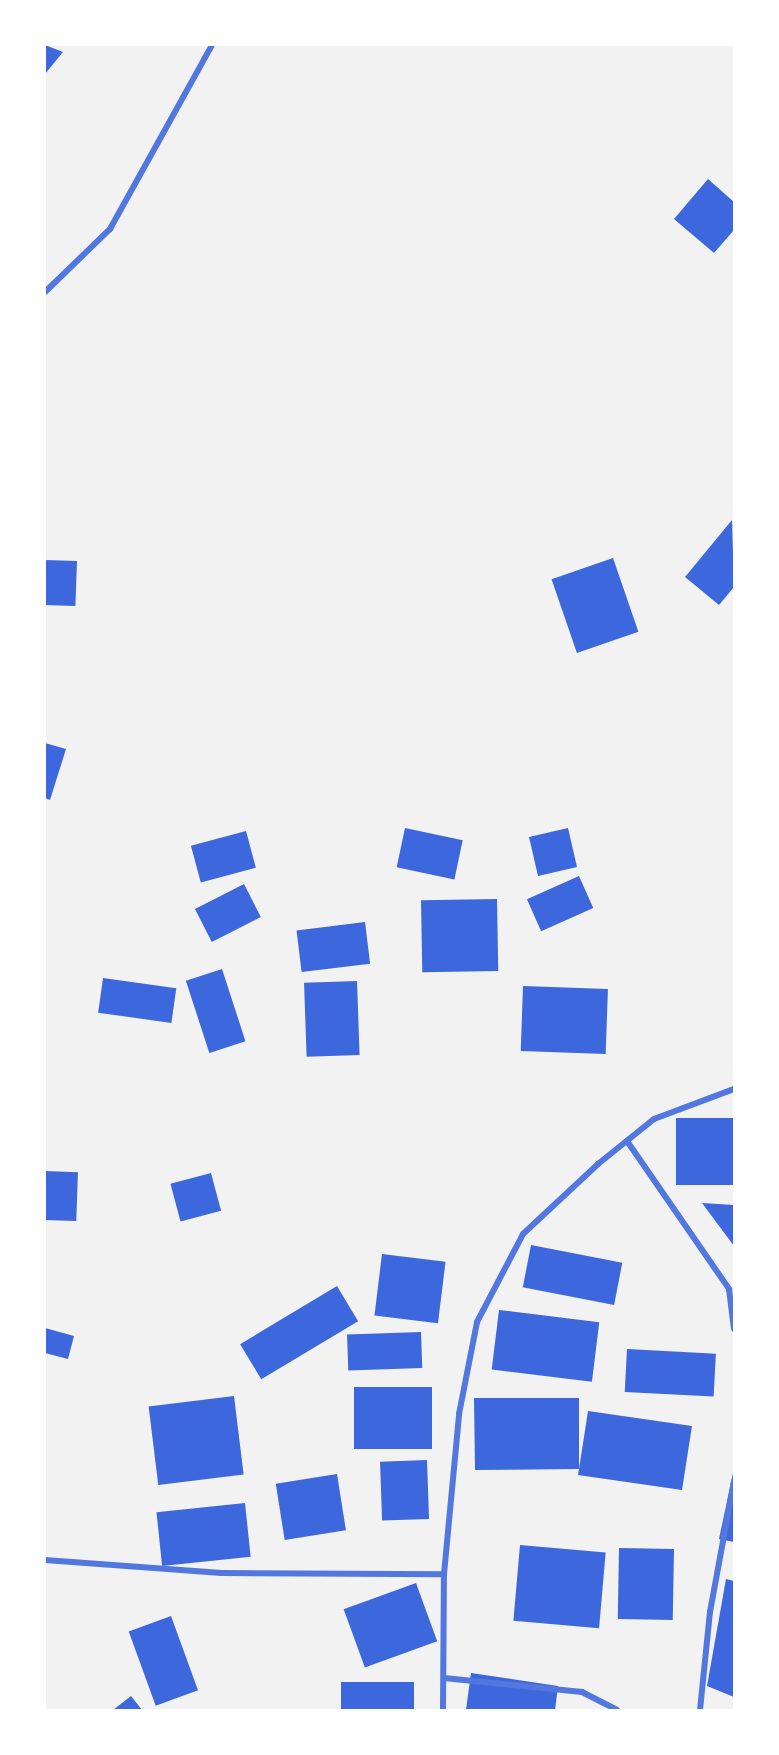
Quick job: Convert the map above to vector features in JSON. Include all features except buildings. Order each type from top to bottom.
[{"type":"street","points":[[45,292],[110,229],[212,45]]},
{"type":"street","points":[[443,1710],[444,1574],[459,1414],[477,1322],[523,1234],[654,1119],[734,1089]]},
{"type":"street","points":[[627,1141],[729,1288],[734,1329]]},
{"type":"street","points":[[700,1710],[710,1612],[734,1481]]},
{"type":"street","points":[[45,1560],[222,1573],[444,1574]]},
{"type":"street","points":[[444,1678],[582,1692],[617,1710]]}]
